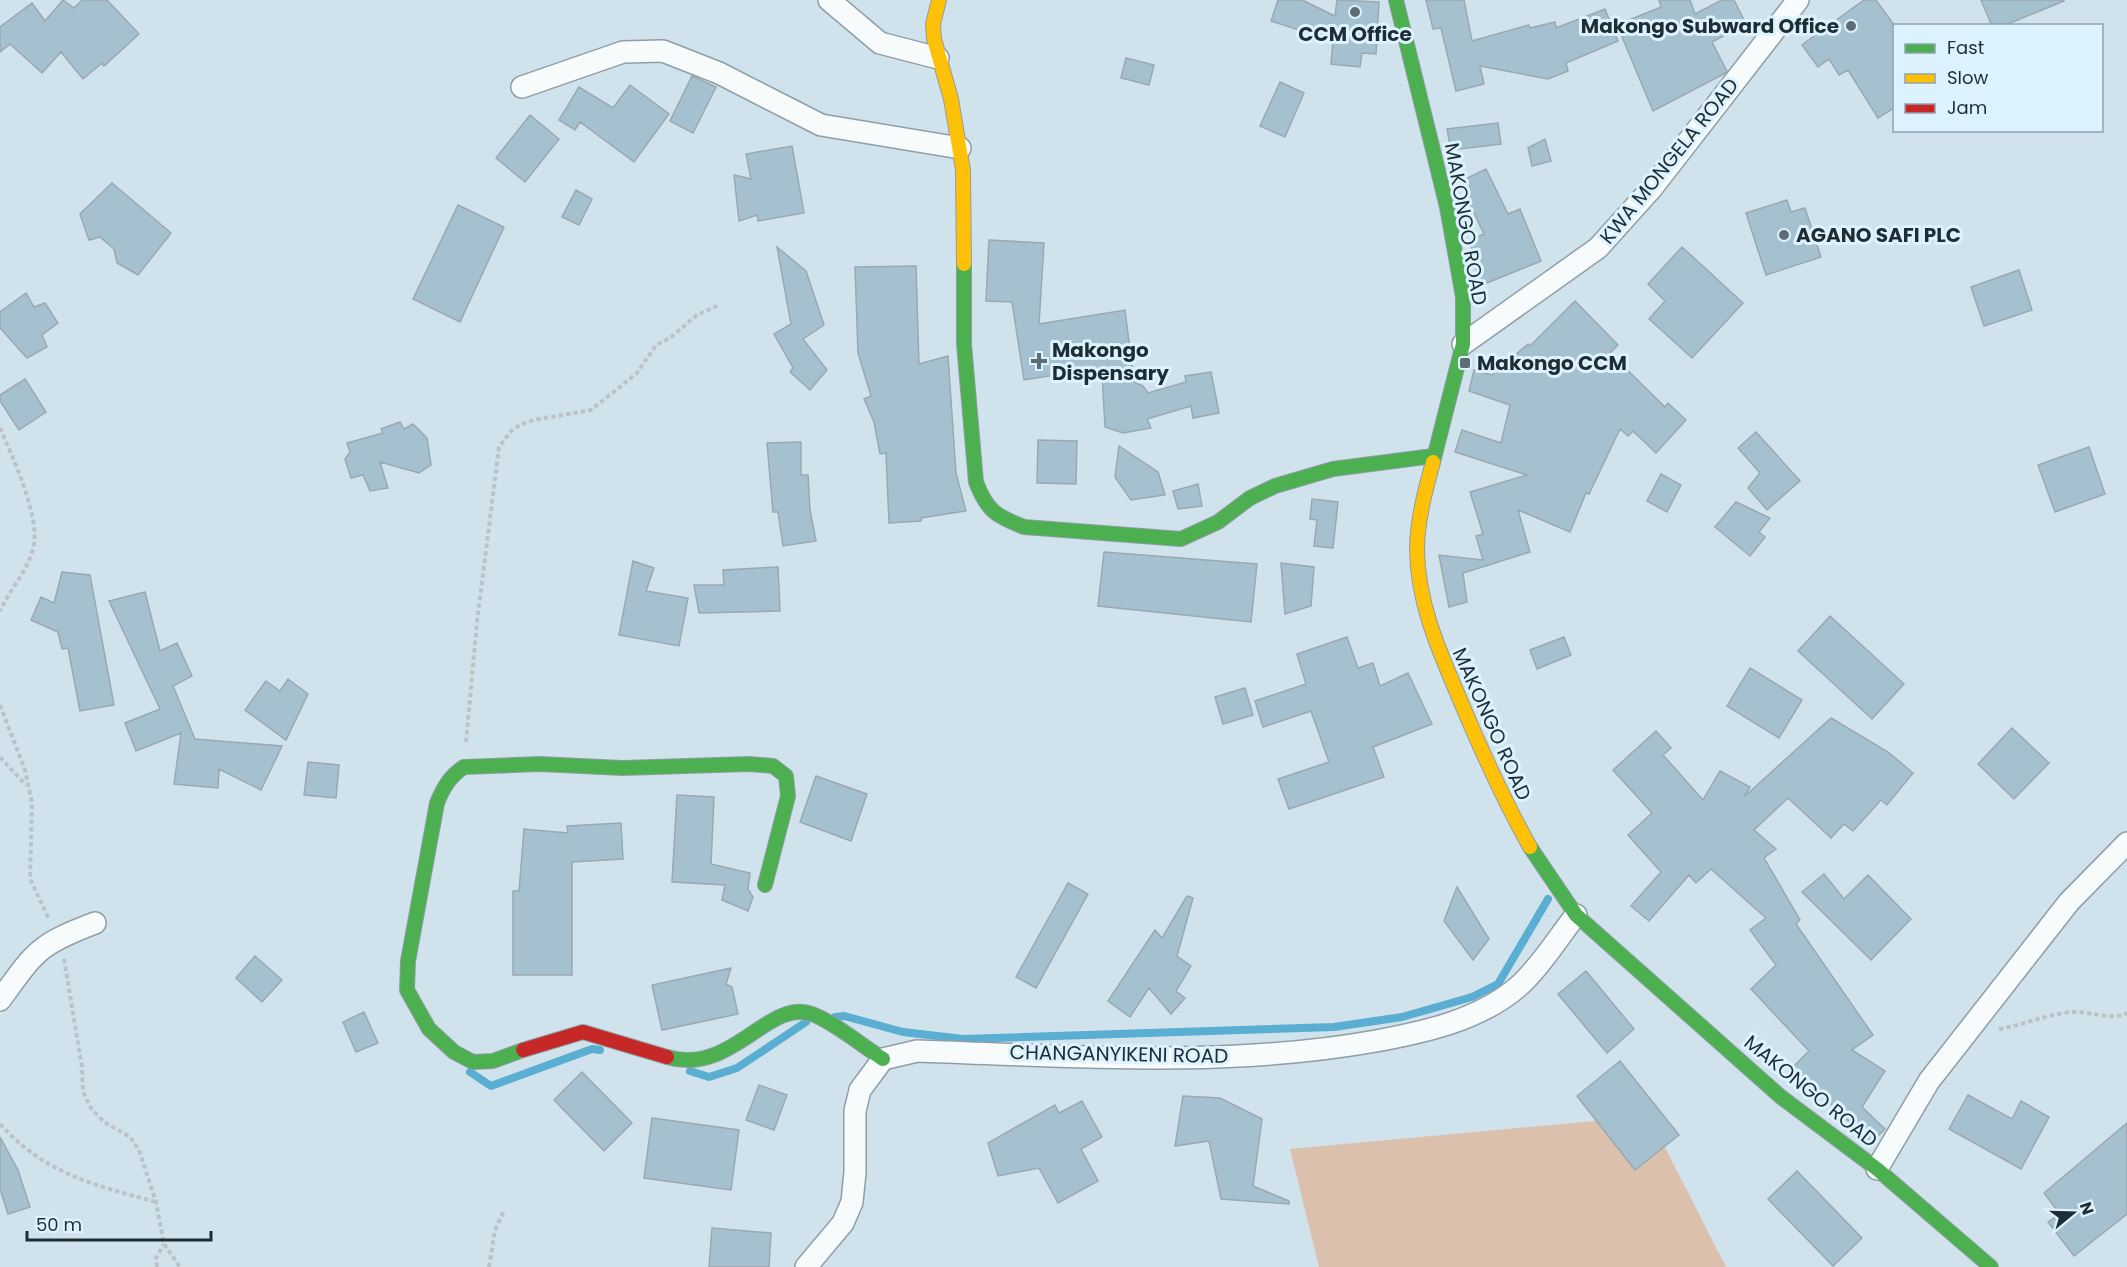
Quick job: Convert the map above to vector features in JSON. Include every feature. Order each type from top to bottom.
[{"type":"street","points":[[829,0],[880,43],[938,58]]},
{"type":"street","points":[[939,0],[933,24],[938,58],[951,99],[963,170],[964,344],[972,459],[976,482],[984,503],[1000,517],[1024,526],[1119,536],[1181,539],[1218,522],[1250,498],[1275,486],[1333,469],[1433,456]]},
{"type":"street","name":"MAKONGO ROAD","points":[[1396,0],[1447,207],[1463,297],[1463,344],[1420,513],[1417,551],[1420,586],[1430,629],[1494,782],[1536,858],[1576,915],[1781,1097],[1877,1169],[1991,1267]]},
{"type":"street","name":"KWA MONGELA ROAD","points":[[1463,344],[1598,248],[1652,188],[1798,0]]},
{"type":"street","points":[[522,87],[623,52],[663,51],[719,73],[821,125],[960,148]]},
{"type":"street","points":[[765,885],[788,796],[786,776],[773,766],[749,764],[623,768],[539,764],[464,767],[454,772],[443,786],[437,803],[408,961],[407,990],[417,1012],[429,1029],[454,1052],[473,1062],[494,1061],[564,1036],[583,1032],[675,1059],[707,1059],[728,1050],[779,1016],[797,1011],[813,1014],[883,1059],[860,1090],[855,1111],[855,1172],[852,1202],[843,1222],[806,1267]]},
{"type":"street","points":[[1877,1169],[1929,1082],[1966,1033],[2069,902],[2127,843]]},
{"type":"street","name":"CHANGANYIKENI ROAD","points":[[883,1059],[916,1051],[1179,1059],[1320,1051],[1426,1032],[1480,1011],[1519,986],[1576,915]]},
{"type":"street","points":[[0,1000],[28,960],[39,949],[60,937],[95,923]]},
{"type":"path","points":[[464,767],[478,610],[500,447],[512,430],[520,425],[534,420],[591,410],[637,374],[656,345],[670,338],[697,315],[717,306]]},
{"type":"path","points":[[0,428],[33,519],[35,536],[28,561],[0,610]]},
{"type":"path","points":[[0,705],[25,770],[32,803],[30,879],[38,899],[60,937],[77,1028],[83,1092],[104,1122],[130,1137],[139,1150],[156,1202],[164,1244],[180,1267]]},
{"type":"path","points":[[0,757],[27,785]]},
{"type":"path","points":[[1966,1033],[2004,1028],[2071,1012],[2091,1012],[2112,1017],[2127,1012]]},
{"type":"path","points":[[0,1124],[31,1155],[60,1171],[95,1185],[156,1202]]},
{"type":"path","points":[[489,1267],[495,1230],[504,1211]]},
{"type":"path","points":[[157,1267],[156,1258],[164,1244]]},
{"type":"shaded area","points":[[1649,1116],[1726,1267],[1319,1267],[1290,1149]]},
{"type":"building","points":[[63,0],[74,8],[82,0],[107,0],[139,34],[104,66],[102,63],[83,79],[61,52],[42,73],[10,44],[0,52],[0,27],[32,3],[45,21]]},
{"type":"building","points":[[1278,0],[1302,0],[1335,16],[1337,0],[1379,2],[1376,54],[1362,53],[1360,67],[1331,64],[1333,41],[1271,21]]},
{"type":"building","points":[[1426,0],[1464,0],[1472,41],[1529,25],[1530,28],[1555,22],[1556,28],[1605,9],[1618,41],[1566,63],[1568,71],[1548,79],[1480,66],[1484,84],[1456,91],[1441,28],[1433,29]]},
{"type":"building","points":[[1659,0],[1690,0],[1695,14],[1722,0],[1734,0],[1746,24],[1712,42],[1727,71],[1724,74],[1653,111],[1617,25],[1661,7]]},
{"type":"building","points":[[1864,0],[1876,0],[1893,24],[1893,109],[1878,118],[1848,70],[1839,75],[1829,59],[1818,67],[1802,45]]},
{"type":"building","points":[[1981,0],[2064,0],[2008,24],[1991,24]]},
{"type":"building","points":[[1126,58],[1154,65],[1149,85],[1121,78]]},
{"type":"building","points":[[692,76],[716,87],[693,133],[670,121]]},
{"type":"building","points":[[1280,82],[1304,93],[1285,137],[1260,126]]},
{"type":"building","points":[[630,85],[669,114],[634,162],[580,122],[575,130],[559,120],[579,87],[613,108]]},
{"type":"building","points":[[530,115],[559,139],[525,182],[496,158]]},
{"type":"building","points":[[1498,123],[1501,144],[1451,150],[1447,129]]},
{"type":"building","points":[[1545,139],[1551,161],[1532,166],[1528,148]]},
{"type":"building","points":[[792,146],[804,213],[758,221],[757,215],[739,221],[734,175],[751,179],[746,154]]},
{"type":"building","points":[[1486,169],[1508,214],[1520,209],[1541,261],[1482,285],[1470,240],[1484,234],[1459,182]]},
{"type":"building","points":[[112,183],[171,233],[138,275],[117,263],[114,249],[100,237],[89,240],[80,214]]},
{"type":"building","points":[[576,190],[592,199],[579,225],[562,217]]},
{"type":"building","name":"AGANO SAFI PLC","points":[[1787,200],[1791,212],[1805,208],[1821,257],[1766,275],[1746,213]]},
{"type":"building","points":[[458,205],[504,227],[460,322],[413,299]]},
{"type":"building","points":[[989,240],[1044,243],[1039,324],[1125,310],[1134,382],[1143,386],[1148,393],[1186,382],[1185,376],[1211,372],[1219,413],[1193,418],[1191,406],[1147,419],[1151,428],[1123,433],[1105,427],[1102,373],[1087,374],[1087,370],[1024,380],[1012,302],[986,301]]},
{"type":"building","points":[[777,247],[806,271],[824,325],[803,339],[827,370],[810,390],[790,372],[793,368],[774,334],[791,324]]},
{"type":"building","points":[[1682,247],[1743,303],[1692,358],[1649,319],[1665,301],[1648,284]]},
{"type":"building","points":[[916,266],[919,364],[948,356],[956,473],[966,511],[921,518],[921,521],[889,523],[886,453],[880,454],[874,422],[864,399],[871,396],[858,353],[855,267]]},
{"type":"building","points":[[2019,270],[2032,310],[1984,326],[1971,287]]},
{"type":"building","points":[[26,293],[34,307],[45,303],[58,323],[42,335],[47,347],[27,358],[0,328],[0,312]]},
{"type":"building","points":[[1575,301],[1618,345],[1610,353],[1665,407],[1668,403],[1686,420],[1656,453],[1633,431],[1628,436],[1620,429],[1589,494],[1586,493],[1570,532],[1518,510],[1530,552],[1463,573],[1467,602],[1449,607],[1439,555],[1483,560],[1476,536],[1483,534],[1470,492],[1527,475],[1455,452],[1462,430],[1501,443],[1510,405],[1469,391],[1474,370],[1492,375],[1528,344],[1530,346]]},
{"type":"building","points":[[25,379],[46,412],[19,430],[0,401],[0,395]]},
{"type":"building","points":[[400,422],[404,429],[413,424],[427,438],[431,465],[419,473],[380,462],[388,488],[370,491],[363,475],[351,478],[345,459],[350,452],[347,443],[383,433],[381,429]]},
{"type":"building","points":[[1756,432],[1800,481],[1767,510],[1748,488],[1760,473],[1738,448]]},
{"type":"building","points":[[1038,440],[1077,441],[1076,484],[1037,483]]},
{"type":"building","points":[[801,442],[801,475],[808,475],[810,510],[816,541],[783,546],[778,512],[773,512],[767,443]]},
{"type":"building","points":[[1119,446],[1158,472],[1165,495],[1131,500],[1115,477]]},
{"type":"building","points":[[2089,447],[2105,494],[2055,512],[2038,465]]},
{"type":"building","points":[[1661,474],[1681,485],[1667,512],[1647,501]]},
{"type":"building","points":[[1198,484],[1202,506],[1178,509],[1173,491]]},
{"type":"building","points":[[1312,499],[1338,502],[1333,548],[1314,546],[1317,520],[1310,519]]},
{"type":"building","points":[[1736,502],[1770,518],[1759,532],[1765,537],[1750,556],[1715,527]]},
{"type":"building","points":[[1104,552],[1257,564],[1251,622],[1098,606]]},
{"type":"building","points":[[633,561],[654,568],[646,591],[688,598],[679,646],[619,635]]},
{"type":"building","points":[[1281,563],[1314,567],[1311,606],[1285,614]]},
{"type":"building","points":[[778,567],[780,611],[699,613],[694,585],[724,585],[723,570]]},
{"type":"building","points":[[62,572],[90,575],[114,705],[80,711],[68,648],[62,649],[58,632],[31,620],[41,597],[54,603]]},
{"type":"building","points":[[145,592],[160,651],[177,643],[192,676],[173,686],[195,739],[282,746],[261,790],[219,769],[218,788],[174,784],[181,733],[136,751],[125,723],[160,709],[109,601]]},
{"type":"building","points":[[1830,616],[1904,684],[1872,719],[1798,651]]},
{"type":"building","points":[[1347,637],[1358,668],[1373,663],[1380,686],[1408,673],[1432,724],[1373,747],[1384,777],[1289,809],[1278,779],[1329,762],[1311,711],[1263,727],[1255,701],[1306,684],[1297,654]]},
{"type":"building","points":[[1564,637],[1571,655],[1537,669],[1530,650]]},
{"type":"building","points":[[1750,668],[1802,700],[1779,738],[1727,706]]},
{"type":"building","points":[[288,679],[308,694],[286,740],[245,710],[266,681],[280,691]]},
{"type":"building","points":[[1245,688],[1253,715],[1223,724],[1215,697]]},
{"type":"building","points":[[1831,718],[1888,752],[1913,773],[1887,805],[1881,800],[1853,831],[1844,824],[1831,838],[1788,798],[1754,830],[1776,849],[1764,858],[1800,920],[1796,924],[1873,1035],[1852,1050],[1885,1071],[1862,1107],[1885,1129],[1871,1143],[1793,1067],[1809,1051],[1751,989],[1776,965],[1750,930],[1766,918],[1711,869],[1696,883],[1689,875],[1649,921],[1631,906],[1661,872],[1628,835],[1652,813],[1613,770],[1656,731],[1671,748],[1663,755],[1703,800],[1720,771],[1750,787],[1744,797]]},
{"type":"building","points":[[2012,728],[2049,763],[2014,799],[1978,764]]},
{"type":"building","points":[[308,762],[339,765],[336,798],[304,795]]},
{"type":"building","points":[[816,776],[867,794],[851,841],[800,822]]},
{"type":"building","points":[[677,795],[714,797],[711,864],[750,873],[748,889],[753,897],[748,911],[722,900],[725,885],[672,882]]},
{"type":"building","points":[[621,823],[623,859],[572,862],[572,975],[513,975],[513,891],[519,891],[524,829],[568,833],[567,826]]},
{"type":"building","points":[[1824,874],[1844,899],[1868,875],[1911,919],[1871,960],[1802,892]]},
{"type":"building","points":[[1068,883],[1088,894],[1036,988],[1016,977]]},
{"type":"building","points":[[1457,887],[1489,939],[1473,960],[1444,921]]},
{"type":"building","points":[[1187,896],[1193,898],[1177,956],[1191,966],[1176,991],[1185,998],[1171,1014],[1149,988],[1130,1017],[1108,1001],[1155,930],[1162,938]]},
{"type":"building","points":[[255,956],[282,980],[262,1002],[236,978]]},
{"type":"building","points":[[731,968],[726,984],[732,987],[738,1014],[662,1030],[652,985]]},
{"type":"building","points":[[1586,971],[1634,1029],[1607,1053],[1558,994]]},
{"type":"building","points":[[364,1012],[378,1043],[356,1052],[343,1022]]},
{"type":"building","points":[[1620,1061],[1679,1135],[1635,1170],[1577,1096]]},
{"type":"building","points":[[582,1072],[632,1123],[604,1151],[554,1100]]},
{"type":"building","points":[[759,1085],[787,1095],[774,1130],[746,1120]]},
{"type":"building","points":[[1968,1095],[2012,1119],[2021,1101],[2049,1117],[2021,1169],[1949,1129]]},
{"type":"building","points":[[1183,1096],[1220,1098],[1262,1119],[1253,1186],[1289,1201],[1289,1204],[1221,1199],[1209,1141],[1175,1146]]},
{"type":"building","points":[[1082,1101],[1102,1137],[1081,1149],[1098,1181],[1058,1203],[1039,1168],[998,1176],[988,1143],[1055,1105],[1059,1113]]},
{"type":"building","points":[[652,1118],[739,1130],[731,1190],[644,1178]]},
{"type":"building","points":[[2127,1123],[2127,1214],[2074,1256],[2048,1222],[2060,1214],[2044,1193]]},
{"type":"building","points":[[0,1137],[18,1170],[30,1207],[8,1214],[0,1189]]},
{"type":"building","points":[[1797,1171],[1862,1238],[1833,1266],[1768,1199]]},
{"type":"building","points":[[712,1228],[771,1233],[769,1267],[709,1267]]},
{"type":"waterway","points":[[835,1017],[844,1016],[903,1032],[963,1039],[1334,1027],[1402,1017],[1472,997],[1498,984],[1548,899]]},
{"type":"waterway","points":[[690,1071],[709,1077],[737,1068],[806,1022]]},
{"type":"waterway","points":[[470,1072],[491,1086],[592,1049],[600,1050]]},
{"type":"traffic: fast","points":[[1396,0],[1447,207],[1463,297],[1463,344],[1433,462]]},
{"type":"traffic: fast","points":[[964,264],[964,344],[976,482],[989,506],[999,516],[1014,523],[1024,527],[1181,539],[1218,522],[1250,498],[1275,486],[1333,469],[1433,456]]},
{"type":"traffic: fast","points":[[523,1050],[493,1061],[473,1062],[454,1052],[429,1029],[407,990],[408,961],[437,803],[448,783],[464,767],[539,764],[623,768],[749,764],[773,766],[786,776],[788,796],[765,885]]},
{"type":"traffic: fast","points":[[1530,847],[1576,915],[1781,1097],[1877,1169],[1991,1267]]},
{"type":"traffic: fast","points":[[667,1057],[690,1060],[711,1056],[730,1048],[780,1017],[796,1012],[820,1017],[883,1059]]},
{"type":"traffic: slow","points":[[939,0],[933,24],[934,39],[951,99],[963,170],[964,264]]},
{"type":"traffic: slow","points":[[1433,462],[1422,506],[1417,540],[1418,570],[1425,607],[1443,660],[1475,734],[1530,847]]},
{"type":"traffic: jam","points":[[523,1050],[583,1032],[667,1057]]},
{"type":"place","name":"CCM Office","points":[[1355,12]]},
{"type":"place","name":"Makongo Subward Office","points":[[1851,26]]},
{"type":"place","name":"AGANO SAFI PLC","points":[[1784,235]]},
{"type":"place","name":"Makongo Dispensary","points":[[1039,361]]},
{"type":"place","name":"Makongo CCM","points":[[1465,363]]}]
